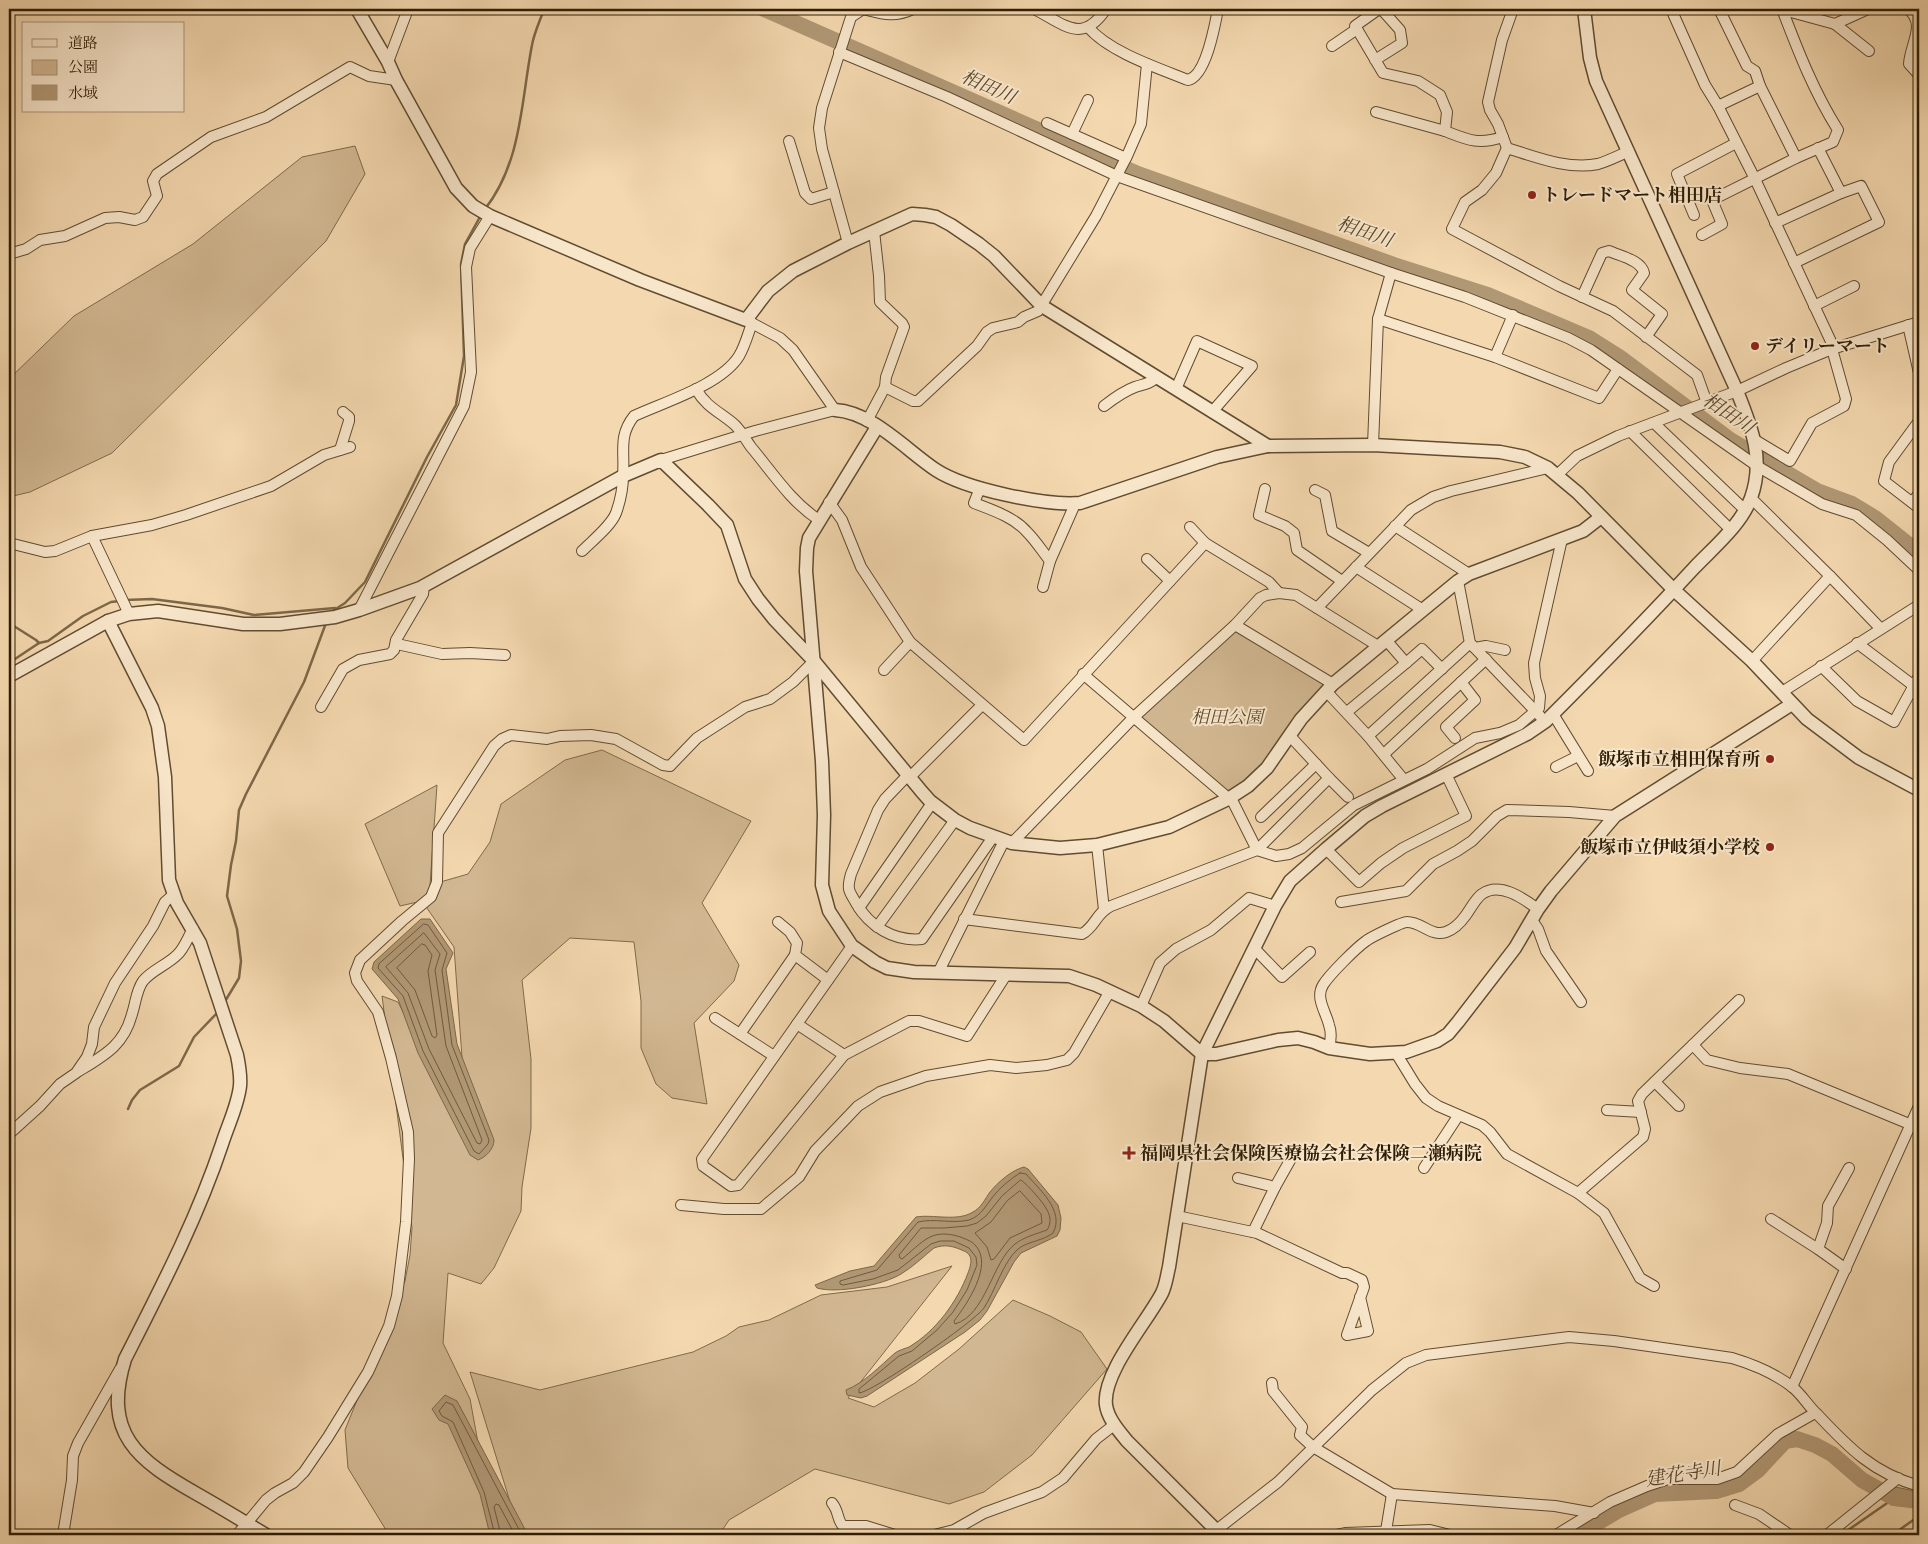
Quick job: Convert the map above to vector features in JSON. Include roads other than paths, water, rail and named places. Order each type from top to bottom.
[{"type":"street","points":[[357,9],[456,188],[473,206],[490,216],[622,272],[750,322],[780,338],[793,350],[835,410]]},
{"type":"street","points":[[388,62],[408,9]]},
{"type":"street","points":[[848,243],[822,149],[819,128],[822,108],[851,17],[863,9],[893,16],[912,9]]},
{"type":"street","points":[[1034,9],[1073,29],[1082,30],[1098,21],[1106,9]]},
{"type":"street","points":[[1088,27],[1105,42],[1147,64],[1188,80],[1194,79],[1200,71],[1212,38],[1218,9]]},
{"type":"street","points":[[1375,60],[1402,43],[1400,30],[1379,9],[1354,26],[1383,73],[1418,81],[1440,95],[1447,112],[1445,130]]},
{"type":"street","points":[[1513,9],[1502,40],[1488,102],[1507,148],[1496,173],[1482,190],[1465,202],[1452,229],[1613,312],[1697,375],[1702,405]]},
{"type":"street","points":[[1584,9],[1590,58],[1596,81],[1737,391],[1755,442],[1757,464],[1751,498],[1737,523],[1550,718],[1527,734],[1365,816],[1326,848],[1290,882],[1275,906],[1202,1054],[1170,1267],[1163,1291],[1109,1382],[1106,1392],[1106,1406],[1114,1425],[1127,1441],[1216,1534],[1278,1482],[1372,1390],[1406,1363],[1426,1355],[1569,1337],[1614,1341],[1732,1358],[1765,1370],[1792,1386],[1863,1460],[1896,1480],[1919,1486]]},
{"type":"street","points":[[1671,9],[1705,85],[1718,106],[1755,179],[1814,306],[1833,349],[1846,399],[1844,406],[1812,423],[1790,460],[1755,442]]},
{"type":"street","points":[[1719,9],[1747,66],[1755,71],[1760,86],[1796,158]]},
{"type":"street","points":[[1781,9],[1835,24],[1869,50]]},
{"type":"street","points":[[1702,235],[1722,224],[1712,200],[1796,158],[1833,142],[1838,130],[1823,107],[1781,9]]},
{"type":"street","points":[[1835,24],[1868,9]]},
{"type":"street","points":[[1908,9],[1916,18],[1918,29],[1909,64],[1919,75]]},
{"type":"street","points":[[1332,46],[1357,29]]},
{"type":"street","points":[[840,50],[1118,174],[1513,315],[1568,338],[1591,350],[1757,464],[1822,504],[1856,515],[1919,570]]},
{"type":"street","points":[[885,387],[913,401],[918,401],[977,346],[987,332],[993,328],[1018,322],[1038,311],[1096,216],[1141,124],[1147,64]]},
{"type":"street","points":[[9,254],[26,249],[40,240],[64,236],[105,218],[119,217],[135,220],[143,217],[157,196],[154,181],[157,174],[211,137],[266,117],[350,67],[369,76],[396,80]]},
{"type":"street","points":[[1718,106],[1760,86]]},
{"type":"street","points":[[1072,134],[1088,100]]},
{"type":"street","points":[[1376,112],[1445,130],[1471,140],[1486,142],[1503,137]]},
{"type":"street","points":[[1047,123],[1125,160]]},
{"type":"street","points":[[789,141],[805,193],[812,199],[834,192]]},
{"type":"street","points":[[1694,215],[1677,174],[1736,142]]},
{"type":"street","points":[[1507,148],[1559,164],[1582,165],[1599,164],[1627,152]]},
{"type":"street","points":[[1818,148],[1842,193]]},
{"type":"street","points":[[1775,223],[1860,186],[1879,222],[1794,263]]},
{"type":"street","points":[[582,551],[616,514],[624,476],[623,442],[628,423],[634,416],[718,377],[730,367],[738,357],[750,322],[764,296],[780,280],[793,271],[848,243],[912,214],[936,217],[967,235],[994,256],[1042,306],[1268,446]]},
{"type":"street","points":[[358,610],[464,406],[471,372],[466,267],[470,248],[490,216]]},
{"type":"street","points":[[874,231],[880,302],[904,327],[872,424],[809,538],[806,563],[822,761],[824,815],[822,885],[829,911],[852,946],[875,962],[887,968],[914,972],[1069,976],[1096,985],[1141,1006],[1164,1021],[1202,1054],[1216,1054],[1278,1040],[1291,1039],[1314,1042],[1329,1048],[1370,1054],[1396,1053],[1421,1048],[1448,1034],[1514,948],[1559,880],[1615,816],[1792,704]]},
{"type":"street","points":[[1582,297],[1602,253],[1609,250],[1635,262],[1642,267],[1644,273],[1632,290],[1662,314],[1646,337]]},
{"type":"street","points":[[1373,445],[1378,319],[1391,273]]},
{"type":"street","points":[[1814,306],[1854,286]]},
{"type":"street","points":[[1495,356],[1513,315]]},
{"type":"street","points":[[1378,319],[1495,356],[1600,398],[1618,369]]},
{"type":"street","points":[[1317,608],[1395,526],[1412,510],[1434,497],[1451,491],[1552,472],[1577,456],[1630,432],[1737,391],[1786,368],[1833,349],[1919,322]]},
{"type":"street","points":[[1908,325],[1919,373]]},
{"type":"street","points":[[1176,389],[1197,341],[1252,366],[1212,412]]},
{"type":"street","points":[[1104,406],[1119,395],[1134,387],[1150,383],[1157,377]]},
{"type":"street","points":[[696,388],[700,396],[717,413],[736,426],[791,496],[805,511],[819,520]]},
{"type":"street","points":[[125,606],[243,624],[280,624],[335,617],[424,585],[624,476],[661,460],[742,435],[835,410],[853,413],[872,424],[937,471],[957,481],[980,488],[1065,504],[1075,504],[1217,457],[1268,446],[1373,445],[1500,452],[1525,457],[1552,472],[1578,492],[1674,590],[1752,661],[1807,719],[1859,758],[1919,790]]},
{"type":"street","points":[[9,543],[46,552],[55,551],[92,536],[152,525],[272,486],[324,455],[345,449],[349,416],[342,412]]},
{"type":"street","points":[[1919,421],[1889,462],[1884,481],[1916,505],[1919,494]]},
{"type":"street","points":[[1654,423],[1744,509]]},
{"type":"street","points":[[1630,432],[1730,530]]},
{"type":"street","points":[[661,460],[727,525],[745,578],[758,599],[774,619],[814,660],[932,803],[955,820],[1003,841],[1060,848],[1098,845],[1168,827],[1228,799],[1248,786],[1267,768],[1301,719],[1330,687],[1458,581],[1469,574],[1583,531],[1601,517]]},
{"type":"street","points":[[980,488],[974,504],[1018,523],[1050,561]]},
{"type":"street","points":[[1265,488],[1259,515],[1285,526],[1294,533],[1297,550],[1342,581]]},
{"type":"street","points":[[1315,490],[1325,495],[1332,531],[1369,553]]},
{"type":"street","points":[[1751,498],[1880,628]]},
{"type":"street","points":[[829,502],[842,520],[861,567],[910,642],[1024,740],[1205,543]]},
{"type":"street","points":[[1043,587],[1050,561],[1075,504]]},
{"type":"street","points":[[1395,526],[1469,574]]},
{"type":"street","points":[[1190,528],[1205,543],[1269,582],[1279,593]]},
{"type":"street","points":[[92,536],[125,606]]},
{"type":"street","points":[[1083,674],[1233,802],[1257,850],[1276,856],[1289,854],[1302,848],[1350,807],[1427,769],[1475,738],[1500,733],[1518,725],[1536,712],[1541,704],[1535,678],[1534,663],[1562,538]]},
{"type":"street","points":[[1147,560],[1170,581]]},
{"type":"street","points":[[1356,567],[1423,610]]},
{"type":"street","points":[[1752,661],[1830,576]]},
{"type":"street","points":[[1458,581],[1473,646],[1536,712],[1550,718],[1588,771]]},
{"type":"street","points":[[321,707],[343,669],[359,660],[390,654],[394,650],[397,644],[396,640],[423,594],[424,585]]},
{"type":"street","points":[[982,705],[885,799],[878,810],[851,874],[849,890],[859,908],[877,927],[889,934],[916,939],[922,938],[1003,841],[1134,717],[1236,625],[1260,598],[1279,593],[1296,595],[1382,643],[1406,663]]},
{"type":"street","points":[[1782,692],[1919,605]]},
{"type":"street","points":[[9,676],[108,621],[125,606]]},
{"type":"street","points":[[63,1535],[72,1480],[73,1456],[78,1443],[125,1359],[193,1222],[211,1178],[240,1086],[237,1055],[200,942],[173,894],[169,880],[165,777],[158,726],[152,708],[108,621]]},
{"type":"street","points":[[1236,625],[1330,687],[1347,712],[1404,780]]},
{"type":"street","points":[[884,670],[910,642]]},
{"type":"street","points":[[1857,643],[1916,688]]},
{"type":"street","points":[[397,644],[442,654],[505,655]]},
{"type":"street","points":[[1368,736],[1442,669],[1473,646],[1486,646],[1505,650]]},
{"type":"street","points":[[1347,712],[1422,650],[1442,669]]},
{"type":"street","points":[[1384,754],[1486,659]]},
{"type":"street","points":[[237,1535],[266,1500],[275,1492],[293,1483],[304,1472],[368,1372],[389,1326],[397,1296],[406,1222],[409,1159],[408,1132],[378,1012],[358,981],[356,973],[360,960],[430,897],[437,882],[438,833],[489,754],[502,739],[511,736],[547,740],[560,736],[591,735],[616,739],[663,765],[670,766],[697,738],[745,707],[770,699],[793,682],[814,660]]},
{"type":"street","points":[[1821,666],[1857,701],[1894,722],[1916,688],[1919,676]]},
{"type":"street","points":[[1456,738],[1446,727],[1475,700],[1461,682]]},
{"type":"street","points":[[1290,736],[1348,797]]},
{"type":"street","points":[[1556,767],[1578,756]]},
{"type":"street","points":[[1261,817],[1316,764]]},
{"type":"street","points":[[1326,848],[1359,882],[1381,863],[1403,848],[1466,816],[1446,774]]},
{"type":"street","points":[[964,920],[1082,934],[1090,930],[1097,916],[1104,910],[1257,850],[1329,778]]},
{"type":"street","points":[[859,908],[932,803]]},
{"type":"street","points":[[1342,902],[1406,891],[1433,864],[1472,841],[1497,816],[1507,810],[1615,816]]},
{"type":"street","points":[[877,927],[955,820]]},
{"type":"street","points":[[938,973],[1003,841]]},
{"type":"street","points":[[1098,845],[1104,910]]},
{"type":"street","points":[[1329,1048],[1331,1039],[1330,1026],[1320,999],[1323,985],[1365,941],[1401,922],[1414,923],[1434,933],[1452,930],[1460,924],[1483,893],[1492,890],[1504,890],[1517,894],[1535,914],[1538,930],[1546,951],[1581,1002]]},
{"type":"street","points":[[76,1073],[87,1057],[92,1044],[94,1027],[115,983],[153,926],[161,909],[173,894]]},
{"type":"street","points":[[1141,1006],[1160,963],[1176,949],[1211,930],[1249,898],[1275,906]]},
{"type":"street","points":[[740,1034],[795,955],[797,943],[790,932],[778,922]]},
{"type":"street","points":[[9,1134],[40,1106],[60,1084],[112,1050],[120,1042],[132,1014],[140,986],[148,977],[178,954],[193,929]]},
{"type":"street","points":[[852,946],[702,1159],[703,1166],[731,1186],[738,1185],[844,1055],[909,1021],[919,1020],[967,1036],[1006,975]]},
{"type":"street","points":[[1254,948],[1282,977],[1310,952]]},
{"type":"street","points":[[795,955],[804,964],[828,980]]},
{"type":"street","points":[[681,1205],[724,1209],[761,1209],[800,1177],[815,1151],[851,1112],[880,1092],[926,1076],[990,1065],[1016,1068],[1047,1065],[1068,1060],[1110,991]]},
{"type":"street","points":[[1578,1193],[1643,1137],[1646,1129],[1638,1101],[1642,1094],[1739,1000]]},
{"type":"street","points":[[715,1018],[774,1056]]},
{"type":"street","points":[[797,1024],[844,1055]]},
{"type":"street","points":[[1693,1045],[1707,1060],[1740,1068],[1788,1074],[1915,1127]]},
{"type":"street","points":[[1396,1053],[1426,1098],[1458,1116],[1482,1125],[1507,1154],[1578,1193],[1598,1207],[1604,1213],[1640,1278],[1654,1286]]},
{"type":"street","points":[[1655,1082],[1679,1106]]},
{"type":"street","points":[[1792,1386],[1915,1127],[1919,1106]]},
{"type":"street","points":[[1607,1110],[1641,1112]]},
{"type":"street","points":[[1424,1168],[1458,1116]]},
{"type":"street","points":[[1253,1232],[1293,1155]]},
{"type":"street","points":[[1818,1249],[1827,1223],[1828,1206],[1849,1168]]},
{"type":"street","points":[[1238,1178],[1275,1187]]},
{"type":"street","points":[[1177,1216],[1253,1232],[1342,1273],[1347,1273],[1362,1280],[1364,1287],[1360,1297]]},
{"type":"street","points":[[1772,1219],[1846,1269]]},
{"type":"street","points":[[125,1359],[119,1380],[118,1406],[123,1427],[134,1448],[157,1470],[266,1535]]},
{"type":"street","points":[[1272,1383],[1273,1391],[1302,1427],[1300,1435],[1314,1447],[1392,1494],[1555,1506],[1594,1513]]},
{"type":"street","points":[[1556,1535],[1629,1493],[1668,1479],[1716,1479],[1737,1472],[1778,1434],[1816,1413]]},
{"type":"street","points":[[934,1535],[954,1530],[984,1513],[1042,1492],[1063,1478],[1096,1439],[1114,1425]]},
{"type":"street","points":[[1828,1535],[1896,1480]]},
{"type":"street","points":[[1386,1532],[1392,1494]]},
{"type":"street","points":[[832,1503],[837,1508],[843,1526],[866,1526],[895,1535]]},
{"type":"street","points":[[1735,1505],[1759,1514],[1790,1535]]},
{"type":"street","points":[[1336,1535],[1345,1533],[1430,1530],[1450,1535]]},
{"type":"water","points":[[421,919],[430,919],[453,953],[446,969],[457,1044],[494,1140],[489,1152],[478,1160],[470,1155],[418,1053],[398,999],[372,969],[374,962]]},
{"type":"water","points":[[1024,1167],[1028,1169],[1058,1205],[1061,1218],[1060,1230],[1057,1236],[1021,1253],[987,1311],[980,1320],[965,1332],[867,1396],[861,1398],[847,1395],[846,1390],[865,1379],[895,1353],[919,1340],[937,1324],[958,1295],[971,1260],[967,1253],[960,1249],[942,1246],[934,1248],[901,1274],[883,1282],[836,1290],[817,1288],[815,1285],[850,1271],[874,1266],[916,1217],[960,1217],[973,1212],[981,1206],[1001,1180]]},
{"type":"water","points":[[445,1395],[457,1401],[528,1535],[490,1535],[480,1494],[448,1424],[439,1420],[432,1409]]},
{"type":"water","points":[[1896,1487],[1919,1492],[1919,1507],[1895,1502],[1884,1497]]},
{"type":"waterway","points":[[485,209],[497,191],[513,151],[533,40],[544,9]]},
{"type":"waterway","name":"相田川","points":[[764,9],[1138,174],[1394,265],[1488,295],[1589,338],[1619,357],[1730,440],[1817,491],[1852,504],[1875,518],[1919,553]]},
{"type":"waterway","points":[[331,612],[345,603],[365,582],[427,457],[456,405],[464,356],[461,264],[465,244],[481,215]]},
{"type":"waterway","points":[[125,600],[152,599],[222,608],[254,615],[335,608]]},
{"type":"waterway","points":[[9,663],[39,643],[48,641],[83,616],[111,602],[120,601]]},
{"type":"waterway","points":[[9,623],[39,643]]},
{"type":"waterway","points":[[224,1003],[239,978],[241,961],[237,929],[227,896],[239,810],[304,682],[326,623]]},
{"type":"waterway","points":[[128,1109],[140,1090],[179,1066],[194,1037],[218,1012]]},
{"type":"waterway","name":"建花寺川","points":[[1577,1535],[1619,1510],[1655,1494],[1716,1491],[1739,1484],[1758,1470],[1785,1441],[1797,1439],[1815,1445],[1832,1454],[1862,1480],[1894,1498],[1919,1501]]},
{"type":"waterway","points":[[1841,1535],[1893,1499]]},
{"type":"waterway","points":[[1892,1535],[1919,1516]]},
{"type":"place","name":"トレードマート相田店","points":[[1532,195]]},
{"type":"place","name":"デイリーマート","points":[[1755,346]]},
{"type":"place","name":"飯塚市立相田保育所","points":[[1770,759]]},
{"type":"place","name":"飯塚市立伊岐須小学校","points":[[1770,847]]},
{"type":"place","name":"福岡県社会保険医療協会社会保険二瀬病院","points":[[1129,1153]]},
{"type":"park label","name":"相田公園","points":[[1227,717]]}]
